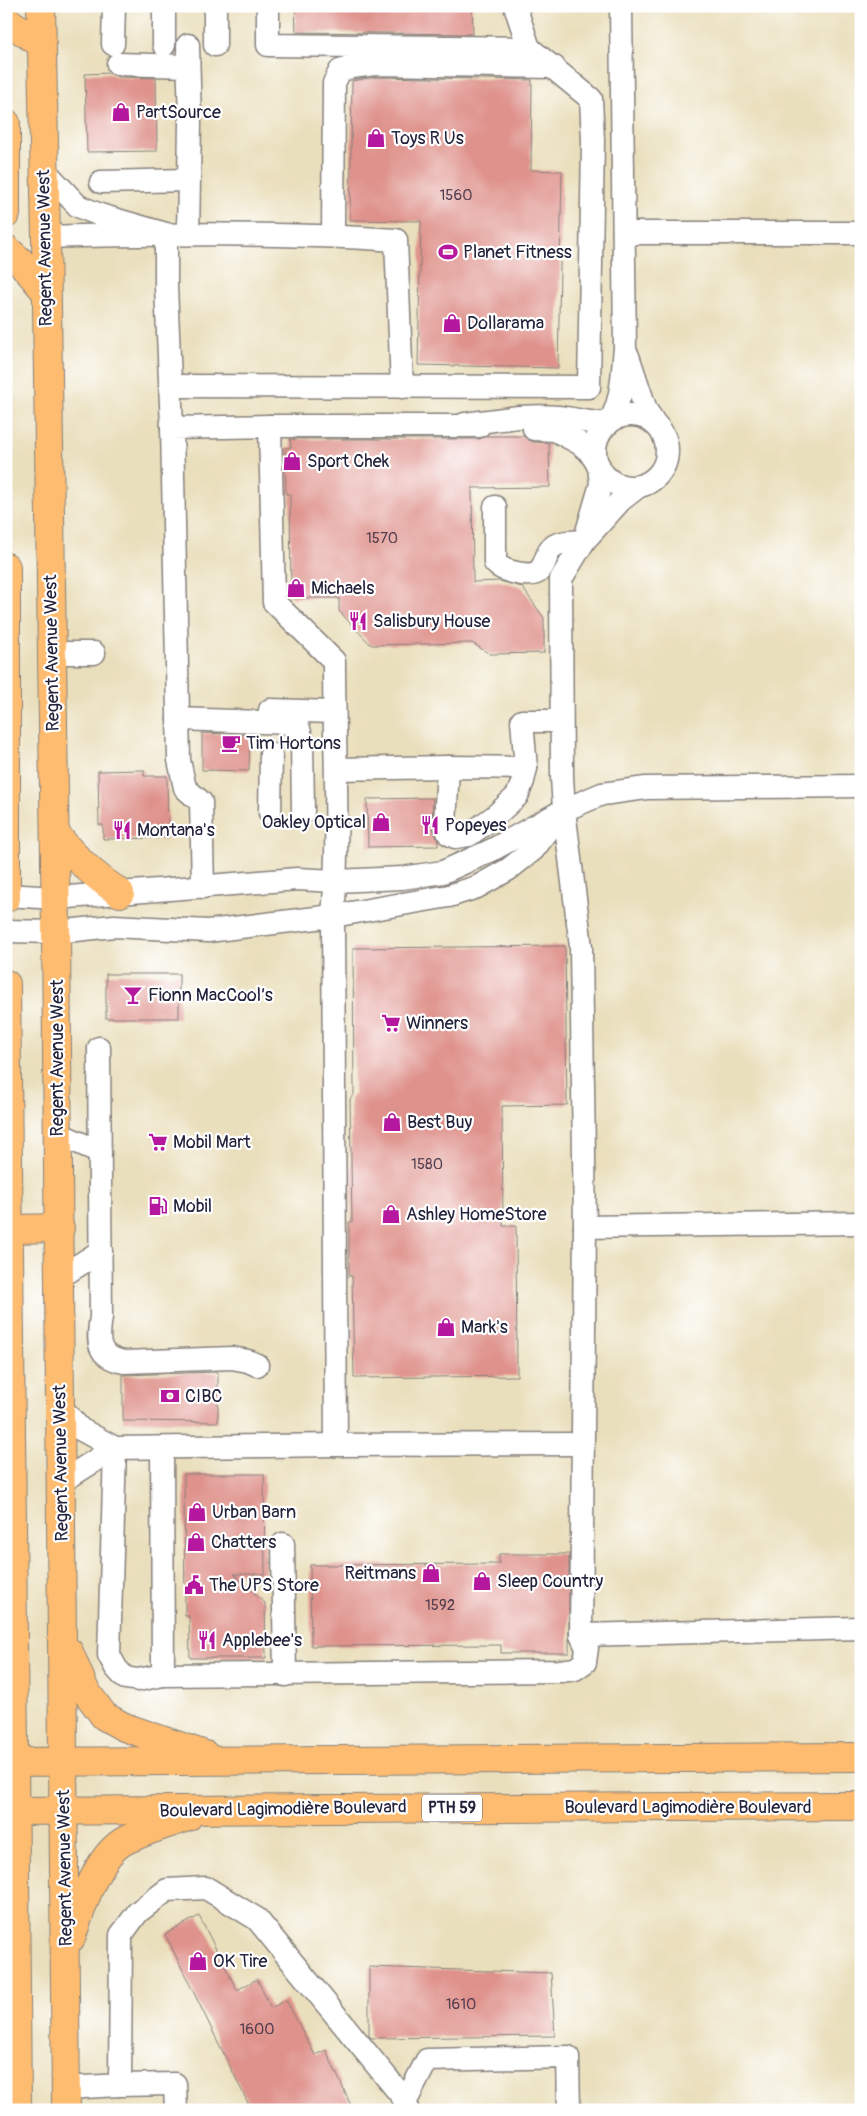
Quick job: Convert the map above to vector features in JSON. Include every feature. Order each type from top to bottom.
[{"type":"main road","name":"Regent Avenue West","points":[[41,6],[56,898],[57,1133],[60,1228],[66,2099]]},
{"type":"main road","points":[[6,20],[41,44]]},
{"type":"main road","name":"Regent Avenue West","points":[[6,122],[6,214]]},
{"type":"main road","points":[[7,189],[24,219],[46,237]]},
{"type":"main road","points":[[6,249],[20,261],[46,292]]},
{"type":"main road","points":[[6,567],[6,898]]},
{"type":"main road","points":[[55,833],[78,861],[120,893]]},
{"type":"main road","points":[[6,984],[11,1762],[9,1924],[11,2037],[17,2110]]},
{"type":"main road","points":[[8,1229],[60,1228]]},
{"type":"main road","points":[[62,1632],[85,1690],[104,1716],[124,1727],[223,1761]]},
{"type":"main road","points":[[11,1762],[861,1757]]},
{"type":"main road","name":"Boulevard Lagimodière Boulevard","points":[[11,1811],[861,1806]]},
{"type":"main road","points":[[66,1952],[98,1868],[111,1853],[125,1840],[209,1810]]},
{"type":"street","points":[[114,6],[115,54],[188,56],[190,124],[188,234]]},
{"type":"street","points":[[164,6],[164,45]]},
{"type":"street","points":[[215,6],[215,45]]},
{"type":"street","points":[[268,6],[268,45],[529,48]]},
{"type":"street","points":[[171,386],[590,387],[593,140],[591,99],[529,48],[515,6]]},
{"type":"street","points":[[584,541],[601,484],[595,449],[598,438],[615,414],[620,396],[625,348],[621,6]]},
{"type":"street","points":[[333,236],[334,83],[340,71],[352,67],[375,64],[554,67]]},
{"type":"street","points":[[45,171],[78,206],[100,215],[166,234]]},
{"type":"street","points":[[101,182],[188,180]]},
{"type":"street","points":[[624,233],[861,233]]},
{"type":"street","points":[[166,234],[166,286],[172,428],[178,760],[184,788],[201,802],[204,887]]},
{"type":"street","points":[[46,237],[188,234],[333,236],[396,240],[402,387]]},
{"type":"street","points":[[116,1448],[109,1655],[116,1668],[125,1678],[138,1680],[163,1675],[560,1671],[575,1669],[585,1662],[587,1648],[581,1635],[585,1227],[582,947],[564,810],[561,722],[561,579],[584,541],[621,500],[639,486],[654,479],[662,470],[666,459],[667,447],[663,435],[646,410],[625,348]]},
{"type":"street","points":[[465,424],[518,417],[558,417],[588,423],[608,424],[623,416],[635,415],[646,418],[655,424]]},
{"type":"street","points":[[172,428],[465,424],[555,430],[579,443],[589,451],[609,480],[620,485],[639,486]]},
{"type":"street","points":[[270,426],[274,602],[334,661],[337,769],[336,881],[333,916],[336,1445]]},
{"type":"street","points":[[495,508],[495,563],[500,569],[507,572],[529,574],[537,572],[544,565],[549,551],[555,545],[584,541]]},
{"type":"street","points":[[52,653],[94,653]]},
{"type":"street","points":[[177,713],[334,712]]},
{"type":"street","points":[[177,713],[291,723],[299,729],[302,740],[303,812]]},
{"type":"street","points":[[448,767],[445,825],[449,834],[456,838],[469,835],[495,816],[517,796],[526,768],[522,721],[561,722]]},
{"type":"street","points":[[270,813],[271,754]]},
{"type":"street","points":[[337,769],[526,768]]},
{"type":"street","points":[[6,894],[56,898],[297,879],[336,881],[402,878],[443,872],[492,850],[564,810],[602,794],[646,788],[861,786]]},
{"type":"street","points":[[6,931],[56,932],[114,926],[208,931],[333,916],[449,896],[478,887],[509,869],[533,850],[564,810]]},
{"type":"street","points":[[99,1048],[101,1251],[101,1317],[99,1327],[104,1354],[111,1360],[124,1362],[232,1358],[248,1360],[257,1364]]},
{"type":"street","points":[[57,1133],[100,1152]]},
{"type":"street","points":[[585,1227],[861,1223]]},
{"type":"street","points":[[60,1277],[101,1251]]},
{"type":"street","points":[[60,1406],[80,1429],[116,1448],[583,1444]]},
{"type":"street","points":[[62,1482],[116,1448]]},
{"type":"street","points":[[162,1448],[163,1675]]},
{"type":"street","points":[[283,1544],[285,1674]]},
{"type":"street","points":[[581,1635],[861,1628]]},
{"type":"street","points":[[120,2085],[121,1935],[138,1912],[167,1890],[206,1888],[257,1918],[407,2106],[427,2060],[568,2056],[569,2110]]},
{"type":"street","points":[[66,2099],[120,2085],[175,2084],[176,2110]]},
{"type":"street","points":[[6,2109],[10,2110]]},
{"type":"building","points":[[295,6],[472,6],[473,34],[296,32]]},
{"type":"building","name":"PartSource","points":[[109,73],[118,77],[156,78],[157,151],[87,152],[85,74]]},
{"type":"building","points":[[376,77],[532,80],[531,170],[562,171],[558,368],[418,365],[421,221],[350,220],[352,81]]},
{"type":"building","points":[[487,436],[523,436],[533,442],[549,443],[550,487],[472,488],[473,582],[500,581],[522,587],[544,618],[544,653],[490,654],[472,643],[371,645],[339,611],[339,598],[291,598],[290,494],[286,494],[285,448],[291,447],[290,439],[479,439]]},
{"type":"building","points":[[202,733],[250,735],[249,771],[202,770]]},
{"type":"building","points":[[144,770],[144,776],[167,776],[168,838],[103,839],[103,825],[99,825],[98,771]]},
{"type":"building","points":[[433,798],[432,825],[438,846],[368,847],[367,799]]},
{"type":"building","points":[[565,946],[567,1105],[502,1106],[503,1226],[516,1226],[517,1376],[354,1378],[352,1276],[349,1276],[349,1222],[352,1222],[350,1099],[354,1094],[353,948]]},
{"type":"building","points":[[106,974],[179,974],[179,1018],[106,1018]]},
{"type":"building","name":"CIBC","points":[[218,1372],[218,1422],[123,1421],[123,1375]]},
{"type":"building","points":[[184,1474],[264,1474],[265,1574],[234,1574],[265,1603],[266,1658],[190,1658],[189,1616],[185,1616]]},
{"type":"building","points":[[499,1554],[569,1554],[569,1653],[501,1653],[501,1645],[311,1646],[310,1565],[499,1564]]},
{"type":"building","points":[[199,1916],[237,1990],[257,1979],[271,2008],[286,2000],[315,2055],[326,2050],[353,2110],[258,2110],[248,2103],[165,1934]]},
{"type":"building","points":[[369,1967],[551,1973],[555,2036],[371,2038],[369,2035]]},
{"type":"place","name":"PartSource","points":[[121,112]]},
{"type":"place","name":"Toys R Us","points":[[376,138]]},
{"type":"place","name":"Planet Fitness","points":[[448,252]]},
{"type":"place","name":"Dollarama","points":[[452,323]]},
{"type":"place","name":"Sport Chek","points":[[292,461]]},
{"type":"place","name":"Michaels","points":[[296,588]]},
{"type":"place","name":"Salisbury House","points":[[358,621]]},
{"type":"place","name":"Tim Hortons","points":[[231,743]]},
{"type":"place","name":"Oakley Optical","points":[[381,822]]},
{"type":"place","name":"Popeyes","points":[[430,825]]},
{"type":"place","name":"Montana's","points":[[122,830]]},
{"type":"place","name":"Fionn MacCool’s","points":[[133,995]]},
{"type":"place","name":"Winners","points":[[391,1023]]},
{"type":"place","name":"Best Buy","points":[[392,1122]]},
{"type":"place","name":"Mobil Mart","points":[[158,1142]]},
{"type":"place","name":"Mobil","points":[[158,1206]]},
{"type":"place","name":"Ashley HomeStore","points":[[391,1214]]},
{"type":"place","name":"Mark's","points":[[446,1327]]},
{"type":"place","name":"CIBC","points":[[170,1396]]},
{"type":"place","name":"Urban Barn","points":[[197,1512]]},
{"type":"place","name":"Chatters","points":[[196,1542]]},
{"type":"place","name":"Reitmans","points":[[431,1573]]},
{"type":"place","name":"Sleep Country","points":[[482,1581]]},
{"type":"place","name":"The UPS Store","points":[[194,1585]]},
{"type":"place","name":"Applebee's","points":[[207,1640]]},
{"type":"place","name":"OK Tire","points":[[198,1961]]}]
